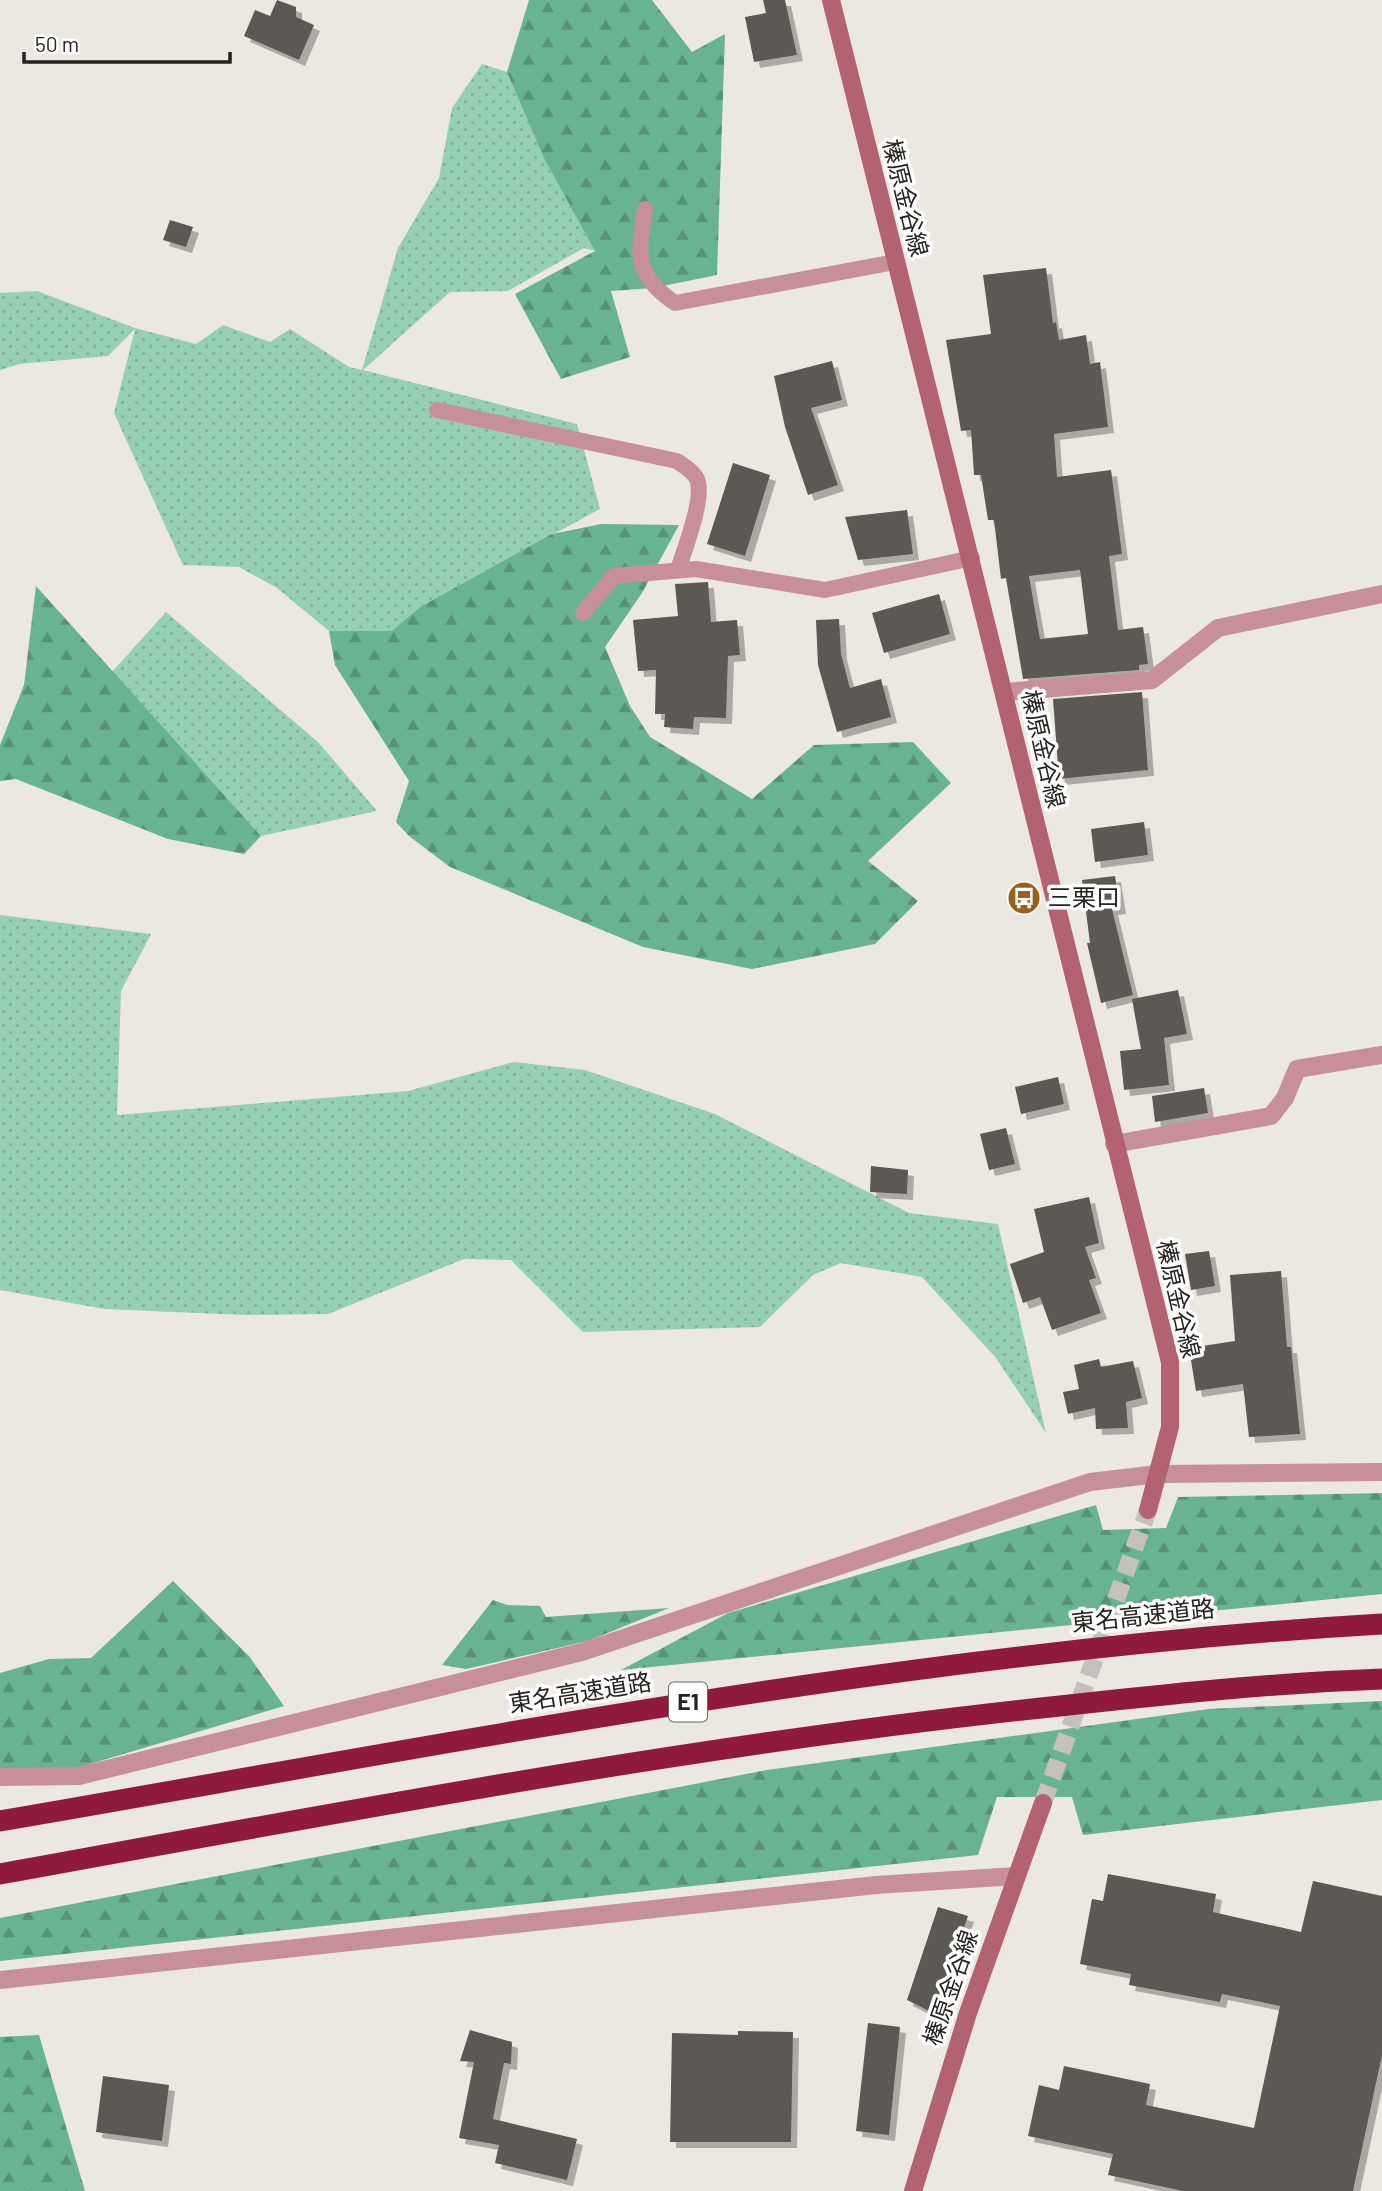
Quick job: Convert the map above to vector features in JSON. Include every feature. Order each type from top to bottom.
[{"type":"highway","name":"東名高速道路","points":[[0,1821],[537,1726],[829,1680],[1222,1633],[1382,1624]]},
{"type":"highway","name":"E1","points":[[0,1874],[448,1793],[780,1741],[936,1719],[1273,1683],[1382,1679]]},
{"type":"main road","name":"榛原金谷線","points":[[831,0],[1170,1362],[1170,1427],[1148,1510]]},
{"type":"main road","name":"榛原金谷線","points":[[913,2191],[968,2013],[1043,1803]]},
{"type":"street","points":[[1005,692],[1153,680],[1218,628],[1382,594]]},
{"type":"street","points":[[1114,1144],[1271,1116],[1286,1098],[1297,1069],[1382,1055]]},
{"type":"street","points":[[0,1777],[79,1776],[582,1652],[1090,1482],[1158,1474],[1382,1472]]},
{"type":"street","points":[[0,1980],[876,1885],[1016,1877]]},
{"type":"lane","points":[[645,209],[638,255],[653,288],[675,303],[895,262]]},
{"type":"lane","points":[[437,410],[682,465],[697,480],[698,499],[678,570]]},
{"type":"lane","points":[[583,613],[614,576],[696,569],[825,590],[972,558]]},
{"type":"green space","points":[[529,0],[652,0],[692,52],[725,34],[717,275],[653,288],[611,291],[630,357],[561,379],[515,294],[595,251],[544,158],[507,72]]},
{"type":"green space","points":[[482,64],[507,72],[595,251],[584,248],[508,291],[450,292],[363,370],[577,424],[600,509],[420,607],[392,632],[329,631],[277,588],[239,567],[183,565],[114,413],[135,329],[108,356],[19,364],[0,370],[0,293],[37,291],[135,328],[196,344],[223,325],[270,342],[290,329],[349,367],[362,370],[398,248],[439,178],[452,108]]},
{"type":"green space","points":[[601,524],[679,525],[642,593],[605,647],[630,706],[650,737],[752,799],[814,745],[913,742],[951,783],[868,861],[918,901],[875,944],[752,969],[643,947],[450,867],[409,836],[396,822],[409,781],[335,665],[329,631],[392,631],[420,607],[552,534]]},
{"type":"green space","points":[[36,586],[261,836],[244,854],[168,839],[16,779],[0,781],[0,745],[24,685]]},
{"type":"green space","points":[[166,612],[319,743],[377,811],[261,836],[112,672]]},
{"type":"green space","points":[[0,915],[151,934],[121,991],[117,1115],[408,1091],[514,1062],[585,1070],[715,1114],[909,1213],[998,1224],[1046,1433],[996,1358],[922,1277],[841,1263],[813,1275],[760,1327],[583,1332],[511,1260],[464,1259],[328,1314],[245,1315],[104,1309],[0,1290]]},
{"type":"green space","points":[[1382,1493],[1382,1594],[621,1670],[728,1613],[1096,1505],[1103,1530],[1166,1528],[1178,1497]]},
{"type":"green space","points":[[173,1581],[249,1656],[284,1706],[50,1776],[0,1786],[0,1673],[49,1659],[91,1658]]},
{"type":"green space","points":[[493,1600],[507,1605],[540,1606],[546,1617],[669,1608],[588,1641],[466,1669],[442,1665]]},
{"type":"green space","points":[[1382,1701],[1382,1800],[1083,1835],[1072,1797],[997,1797],[978,1855],[0,1961],[0,1918],[767,1770],[1209,1709]]},
{"type":"green space","points":[[39,2035],[85,2191],[0,2191],[0,2037]]},
{"type":"building","points":[[277,0],[296,7],[296,17],[314,25],[299,60],[244,36],[255,10],[270,16]]},
{"type":"building","points":[[763,0],[785,0],[797,55],[754,62],[745,17],[766,13]]},
{"type":"building","points":[[170,220],[193,227],[186,247],[163,240]]},
{"type":"building","points":[[1046,268],[1053,323],[1056,322],[1059,340],[1086,335],[1090,364],[1100,362],[1108,427],[1054,434],[1057,477],[1111,470],[1122,554],[1109,556],[1118,630],[1143,627],[1148,664],[1139,665],[1139,670],[1023,679],[1006,578],[1001,579],[994,520],[988,520],[981,475],[974,475],[971,430],[961,431],[946,340],[991,334],[983,275]],"holes":[[[1080,570],[1088,634],[1040,639],[1029,576]]]},
{"type":"building","points":[[832,361],[842,400],[811,408],[838,485],[808,495],[785,427],[774,376]]},
{"type":"building","points":[[733,463],[770,475],[745,556],[707,544]]},
{"type":"building","points":[[907,510],[913,554],[858,560],[845,517]]},
{"type":"building","points":[[708,582],[711,622],[737,620],[740,655],[728,656],[726,718],[694,717],[693,729],[664,727],[665,714],[655,714],[656,670],[638,671],[633,620],[678,616],[675,584]]},
{"type":"building","points":[[939,594],[950,634],[884,653],[872,613]]},
{"type":"building","points":[[839,619],[841,654],[850,688],[881,679],[891,717],[837,732],[818,665],[816,620]]},
{"type":"building","points":[[1142,692],[1148,770],[1059,779],[1053,699]]},
{"type":"building","points":[[1144,822],[1148,855],[1095,862],[1091,829]]},
{"type":"building","points":[[1115,876],[1120,908],[1112,909],[1133,995],[1101,1003],[1087,943],[1090,943],[1082,880]]},
{"type":"building","points":[[1178,990],[1187,1034],[1164,1038],[1169,1085],[1124,1090],[1120,1051],[1141,1049],[1132,999]]},
{"type":"building","points":[[1058,1077],[1064,1104],[1021,1114],[1015,1087]]},
{"type":"building","points":[[1204,1088],[1208,1113],[1155,1122],[1152,1096]]},
{"type":"building","points":[[1006,1128],[1015,1164],[989,1170],[980,1134]]},
{"type":"building","points":[[871,1166],[908,1170],[907,1194],[870,1192]]},
{"type":"building","points":[[1089,1197],[1099,1243],[1085,1247],[1096,1278],[1089,1280],[1101,1313],[1052,1330],[1040,1297],[1023,1303],[1010,1264],[1044,1252],[1034,1209]]},
{"type":"building","points":[[1209,1251],[1215,1286],[1191,1290],[1185,1254]]},
{"type":"building","points":[[1281,1271],[1287,1347],[1291,1347],[1300,1434],[1249,1437],[1243,1384],[1196,1391],[1189,1348],[1235,1341],[1230,1275]]},
{"type":"building","points":[[1099,1359],[1101,1367],[1133,1361],[1142,1398],[1126,1402],[1128,1428],[1096,1429],[1095,1408],[1068,1414],[1063,1392],[1079,1389],[1074,1365]]},
{"type":"building","points":[[1108,1874],[1216,1894],[1213,1912],[1301,1932],[1313,1881],[1382,1896],[1382,2055],[1353,2191],[1183,2191],[1108,2175],[1113,2154],[1028,2136],[1039,2085],[1059,2090],[1064,2066],[1150,2084],[1146,2105],[1254,2128],[1280,2006],[1222,1994],[1220,2002],[1129,1985],[1131,1974],[1080,1964],[1092,1899],[1103,1901]]},
{"type":"building","points":[[938,1907],[968,1916],[935,2014],[907,2000]]},
{"type":"building","points":[[868,2023],[900,2027],[889,2135],[856,2131]]},
{"type":"building","points":[[470,2030],[512,2042],[511,2064],[504,2063],[493,2119],[577,2139],[567,2180],[495,2163],[499,2145],[459,2138],[474,2062],[460,2061]]},
{"type":"building","points":[[738,2031],[793,2032],[791,2142],[670,2142],[672,2033],[738,2035]]},
{"type":"building","points":[[103,2076],[169,2085],[162,2141],[96,2132]]},
{"type":"tunnel","points":[[1043,1803],[1148,1510]]},
{"type":"place","name":"三栗口","points":[[1024,898]]}]
